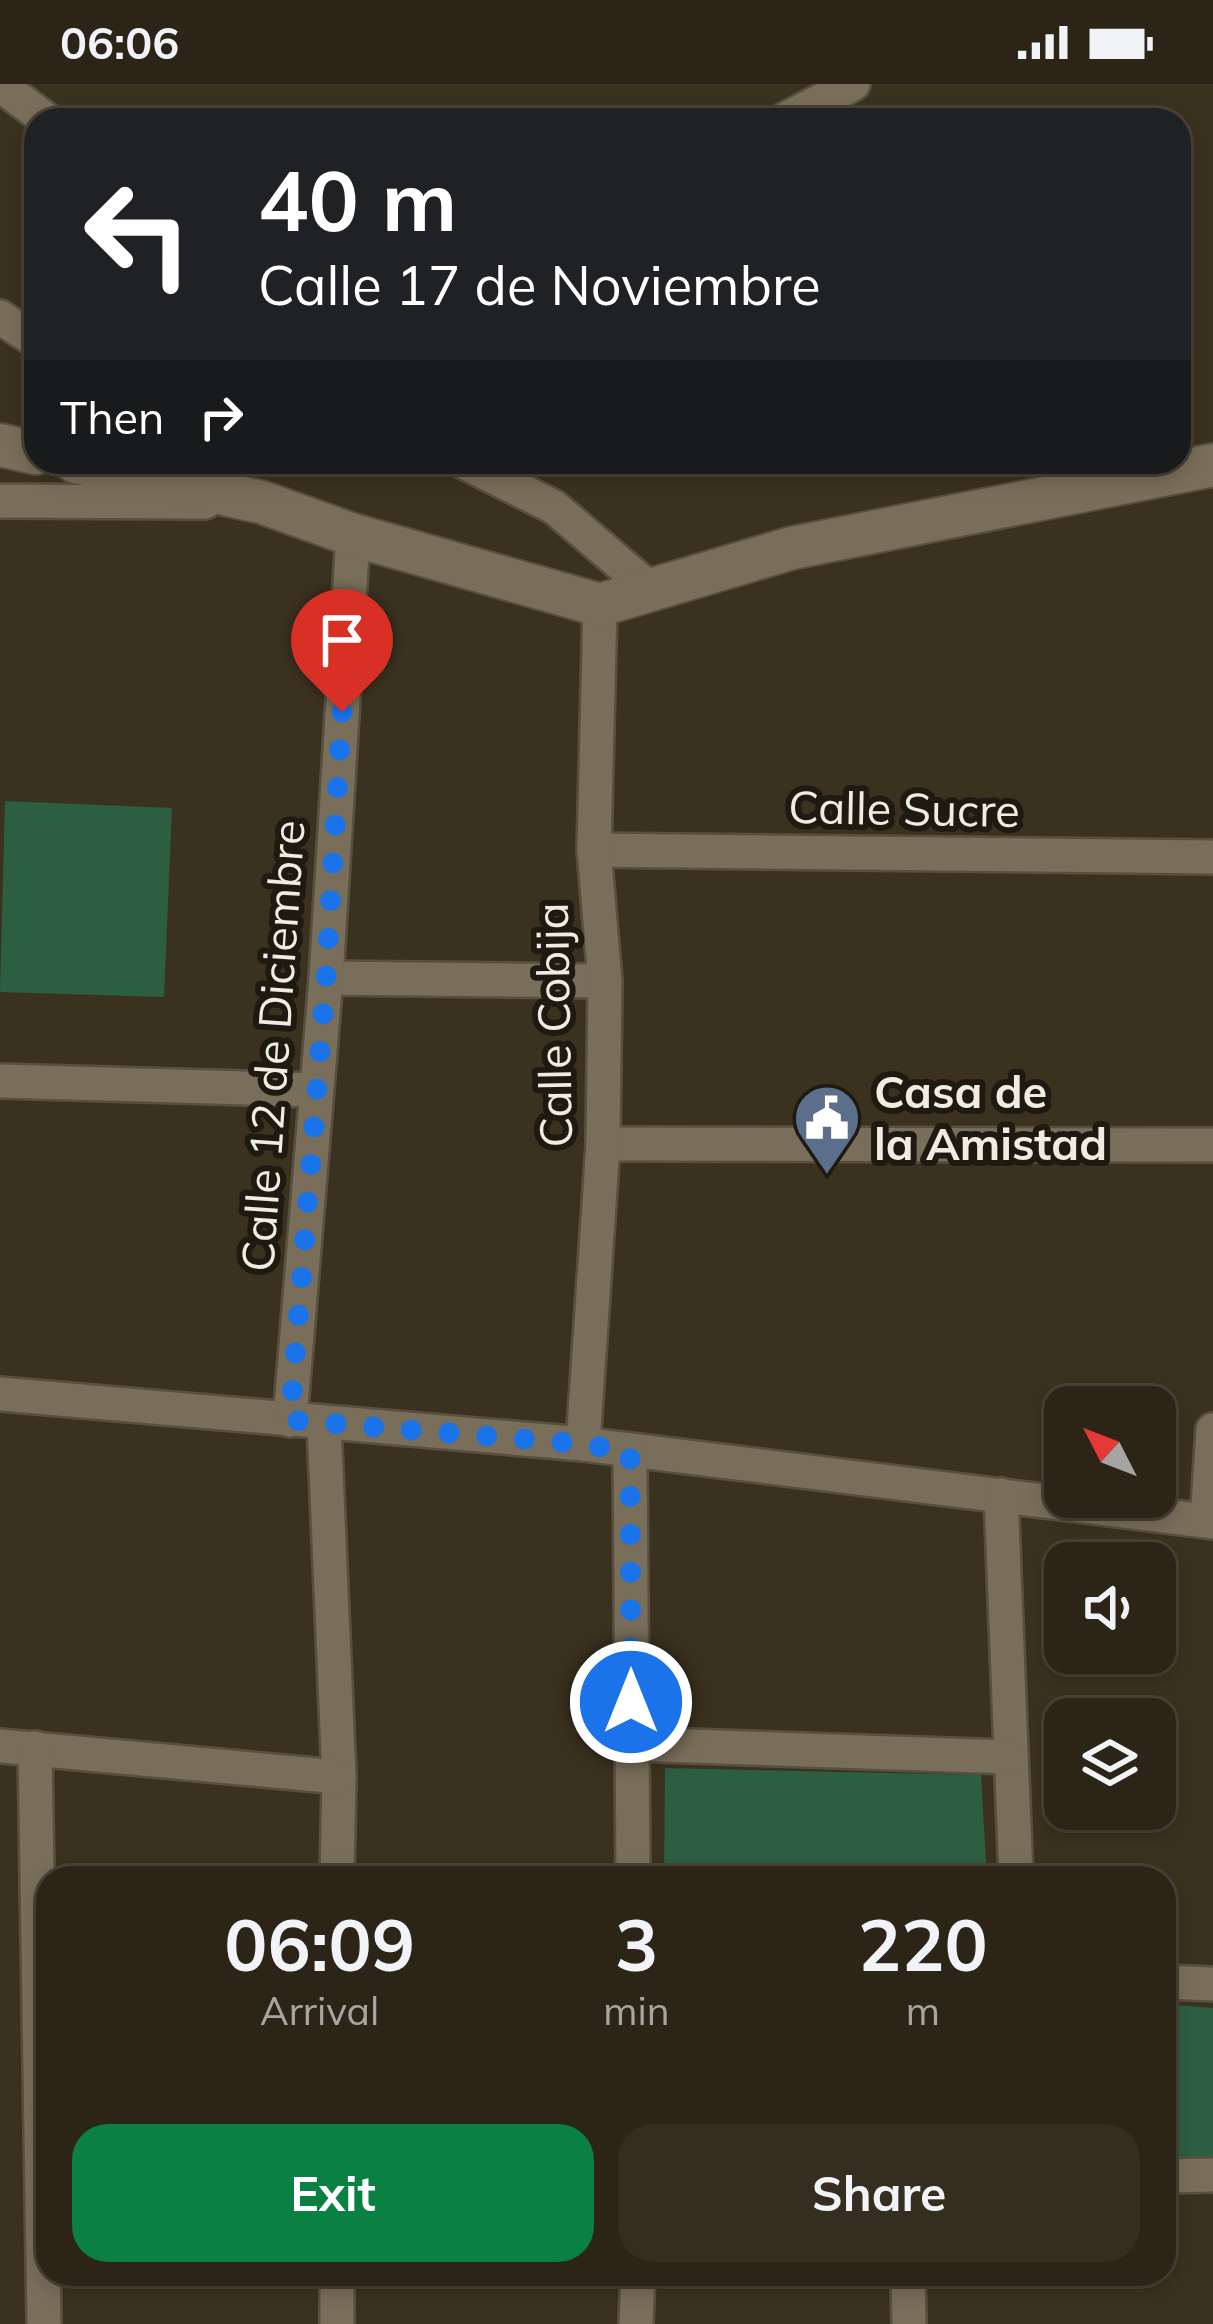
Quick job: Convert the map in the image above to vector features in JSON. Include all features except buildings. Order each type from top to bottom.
[{"type":"street","points":[[807,108],[854,84]]},
{"type":"street","points":[[0,85],[31,108]]},
{"type":"street","points":[[132,474],[261,502],[353,535],[600,604],[792,548],[1167,474]]},
{"type":"street","points":[[488,474],[554,507],[652,590]]},
{"type":"street","points":[[0,501],[261,502]]},
{"type":"street","name":"Calle 12 de Diciembre","points":[[290,1420],[326,978],[353,535]]},
{"type":"street","name":"Calle Cobija","points":[[583,1444],[604,1144],[605,981],[594,850],[600,604]]},
{"type":"street","name":"Calle Sucre","points":[[594,850],[1213,857]]},
{"type":"street","points":[[326,978],[605,981]]},
{"type":"street","points":[[0,1081],[315,1090]]},
{"type":"street","points":[[604,1144],[1213,1145]]},
{"type":"street","points":[[0,1394],[583,1444],[1210,1521],[1213,1430]]},
{"type":"street","points":[[324,1423],[339,1777],[338,1866]]},
{"type":"street","points":[[630,1452],[633,1866]]},
{"type":"street","points":[[1000,1495],[1015,1866]]},
{"type":"street","points":[[632,1744],[1009,1757]]},
{"type":"street","points":[[0,1746],[339,1777]]},
{"type":"street","points":[[35,1748],[37,1866]]},
{"type":"street","points":[[1176,1982],[1213,1984]]},
{"type":"street","points":[[1176,2176],[1213,2175]]},
{"type":"street","points":[[43,2286],[44,2324]]},
{"type":"street","points":[[337,2286],[338,2324]]},
{"type":"street","points":[[636,2324],[638,2286]]},
{"type":"street","points":[[908,2286],[909,2324]]},
{"type":"green space","points":[[5,801],[172,808],[164,997],[0,992]]},
{"type":"green space","points":[[665,1768],[981,1775],[986,1866],[664,1866]]},
{"type":"green space","points":[[1176,2005],[1213,2008],[1213,2160],[1176,2160]]},
{"type":"place","name":"Casa de la Amistad","points":[[827,1177]]},
{"type":"route","points":[[342,712],[290,1420],[630,1452],[631,1702]]}]
